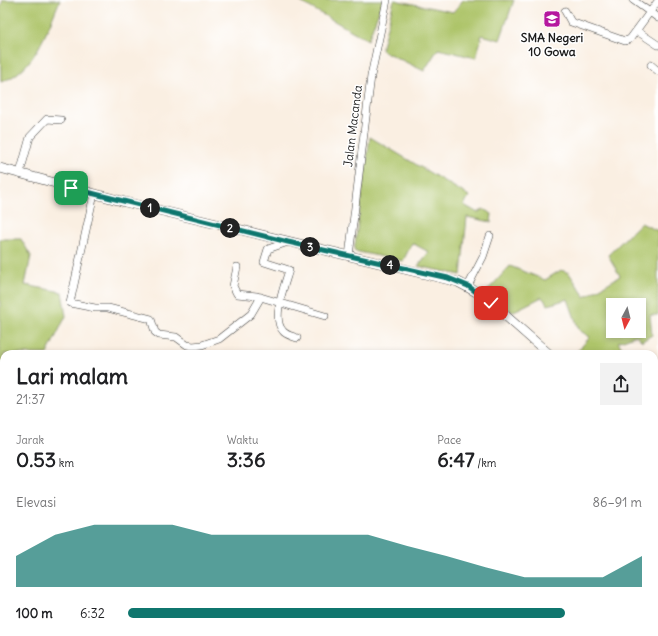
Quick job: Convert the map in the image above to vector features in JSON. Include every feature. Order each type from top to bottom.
[{"type":"main road","points":[[0,168],[94,194],[288,242],[448,278],[468,286],[482,295],[544,350]]},
{"type":"street","name":"Jalan Macanda","points":[[349,256],[370,76],[387,0]]},
{"type":"street","points":[[633,0],[658,18]]},
{"type":"street","points":[[565,11],[571,22],[625,41],[630,39],[637,31],[658,1]]},
{"type":"street","points":[[637,31],[658,45]]},
{"type":"street","points":[[651,65],[658,71]]},
{"type":"street","points":[[20,173],[30,137],[47,120],[61,120]]},
{"type":"street","points":[[94,194],[70,303],[95,308],[108,308],[150,320],[155,332],[159,335],[176,337],[187,345],[193,346],[218,339],[251,314],[261,297]]},
{"type":"street","points":[[468,286],[483,257],[490,236]]},
{"type":"street","points":[[288,242],[268,249],[264,262],[288,270],[280,302],[280,325],[282,331],[297,338]]},
{"type":"street","points":[[237,267],[233,280],[235,293],[240,296],[261,297],[325,316]]},
{"type":"green space","points":[[3,0],[60,0],[45,36],[31,59],[23,69],[13,77],[1,82],[0,8]]},
{"type":"green space","points":[[297,0],[383,0],[368,40]]},
{"type":"green space","points":[[394,0],[453,12],[463,0],[514,0],[500,40],[482,35],[476,58],[438,49],[424,71],[381,50]]},
{"type":"green space","points":[[370,137],[469,196],[464,205],[478,213],[483,209],[492,214],[491,222],[467,217],[461,275],[418,266],[429,252],[412,243],[403,261],[354,251]]},
{"type":"green space","points":[[641,223],[658,231],[658,315],[650,315],[652,335],[642,341],[639,338],[646,338],[646,298],[606,298],[606,338],[628,338],[618,342],[623,350],[579,350],[590,337],[579,330],[568,299],[548,305],[542,297],[512,312],[487,291],[510,266],[545,280],[561,270],[569,273],[585,297],[620,276],[608,255]]},
{"type":"green space","points":[[0,239],[21,239],[31,256],[25,285],[62,292],[66,316],[49,350],[0,350]]},
{"type":"place","name":"SMA Negeri 10 Gowa","points":[[552,19]]},
{"type":"route","points":[[71,188],[288,242],[448,278],[468,286],[491,303]]}]
